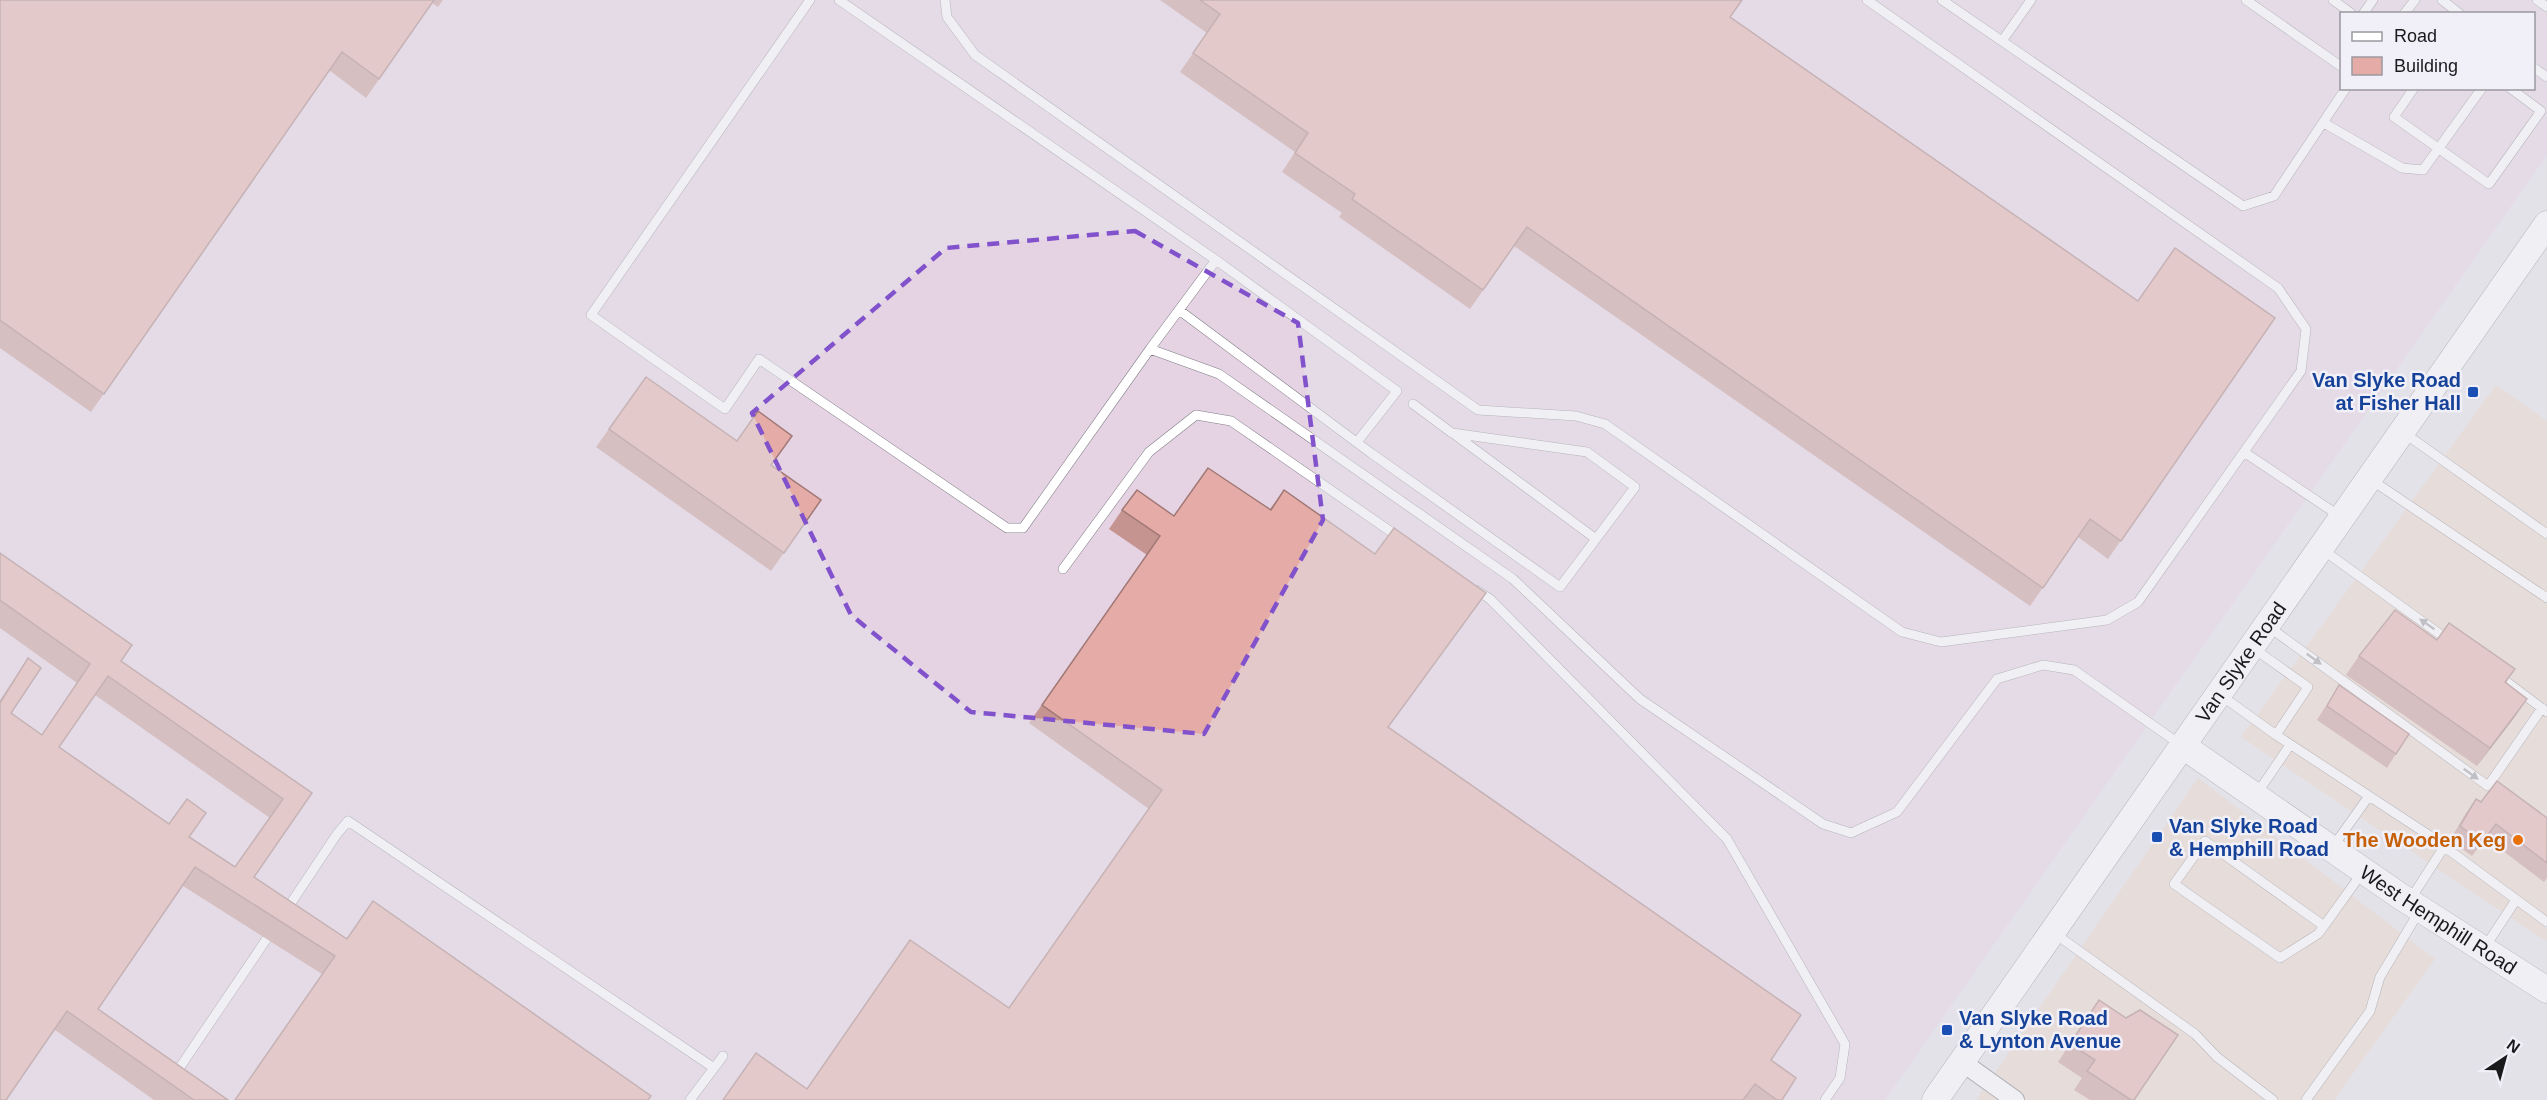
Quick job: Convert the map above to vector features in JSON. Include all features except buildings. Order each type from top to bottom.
[{"type":"street","name":"Van Slyke Road","points":[[1935,1100],[2547,224]]},
{"type":"street","name":"West Hemphill Road","points":[[2183,746],[2414,906],[2547,990]]},
{"type":"street","points":[[1962,1062],[2015,1100]]},
{"type":"lane","points":[[810,0],[591,315],[725,409],[759,359],[1007,528],[1023,528],[1216,260]]},
{"type":"lane","points":[[839,0],[1216,260],[1396,391],[1357,442]]},
{"type":"lane","points":[[945,0],[946,16],[975,55],[1478,410],[1576,416],[1605,424],[1902,632],[1941,642],[2107,620],[2138,602],[2301,371],[2306,329],[2278,288],[1868,0]]},
{"type":"lane","points":[[1942,0],[2243,206],[2274,196],[2345,90]]},
{"type":"lane","points":[[2001,40],[2031,0]]},
{"type":"lane","points":[[2246,0],[2340,66]]},
{"type":"lane","points":[[2333,0],[2349,12]]},
{"type":"lane","points":[[2406,12],[2415,0]]},
{"type":"lane","points":[[2442,0],[2457,12]]},
{"type":"lane","points":[[2537,0],[2547,7]]},
{"type":"lane","points":[[2413,90],[2394,117],[2488,184],[2541,111],[2513,90]]},
{"type":"lane","points":[[2324,123],[2402,168],[2423,170],[2481,90]]},
{"type":"lane","points":[[1179,310],[1357,442],[1560,587],[1635,487],[1587,452],[1452,433]]},
{"type":"lane","points":[[1150,349],[1219,374],[1513,579],[1640,699],[1823,824],[1851,833],[1897,812],[1997,679],[2043,665],[2074,670],[2183,746]]},
{"type":"lane","points":[[1413,404],[1596,539]]},
{"type":"lane","points":[[1063,569],[1149,452],[1196,415],[1231,421],[1413,546]]},
{"type":"lane","points":[[2402,432],[2547,534]]},
{"type":"lane","points":[[2244,452],[2341,517]]},
{"type":"lane","points":[[2370,478],[2547,598]]},
{"type":"lane","points":[[2320,548],[2452,643]]},
{"type":"lane","points":[[1471,586],[1490,599],[1727,839],[1845,1044],[1840,1078],[1825,1100]]},
{"type":"lane","points":[[2266,625],[2488,786],[2545,710],[2490,670]]},
{"type":"lane","points":[[2251,647],[2308,687],[2276,735]]},
{"type":"lane","points":[[2219,694],[2290,745],[2444,847],[2547,922]]},
{"type":"lane","points":[[2255,797],[2290,745]]},
{"type":"lane","points":[[2331,850],[2369,796]]},
{"type":"lane","points":[[172,1080],[348,821],[714,1068]]},
{"type":"lane","points":[[2324,926],[2205,841],[2174,884],[2280,958],[2318,934],[2324,926],[2363,871]]},
{"type":"lane","points":[[2306,1100],[2370,1011],[2380,977],[2444,847]]},
{"type":"lane","points":[[2483,949],[2516,900]]},
{"type":"lane","points":[[2052,932],[2194,1034],[2217,1057],[2273,1100]]},
{"type":"lane","points":[[690,1100],[723,1056]]},
{"type":"highlighted area","points":[[1135,231],[1298,323],[1323,520],[1204,734],[971,712],[851,615],[752,413],[946,248]]},
{"type":"shaded area","points":[[0,0],[2547,0],[2547,155],[1885,1100],[0,1100]]},
{"type":"shaded area","points":[[2496,385],[2547,421],[2547,942],[2241,737]]},
{"type":"shaded area","points":[[2198,778],[2435,959],[2334,1100],[1976,1100]]},
{"type":"place","name":"Van Slyke Road at Fisher Hall","points":[[2473,392]]},
{"type":"place","name":"Van Slyke Road & Hemphill Road","points":[[2157,837]]},
{"type":"place","name":"The Wooden Keg","points":[[2518,840]]},
{"type":"place","name":"Van Slyke Road & Lynton Avenue","points":[[1947,1030]]}]
